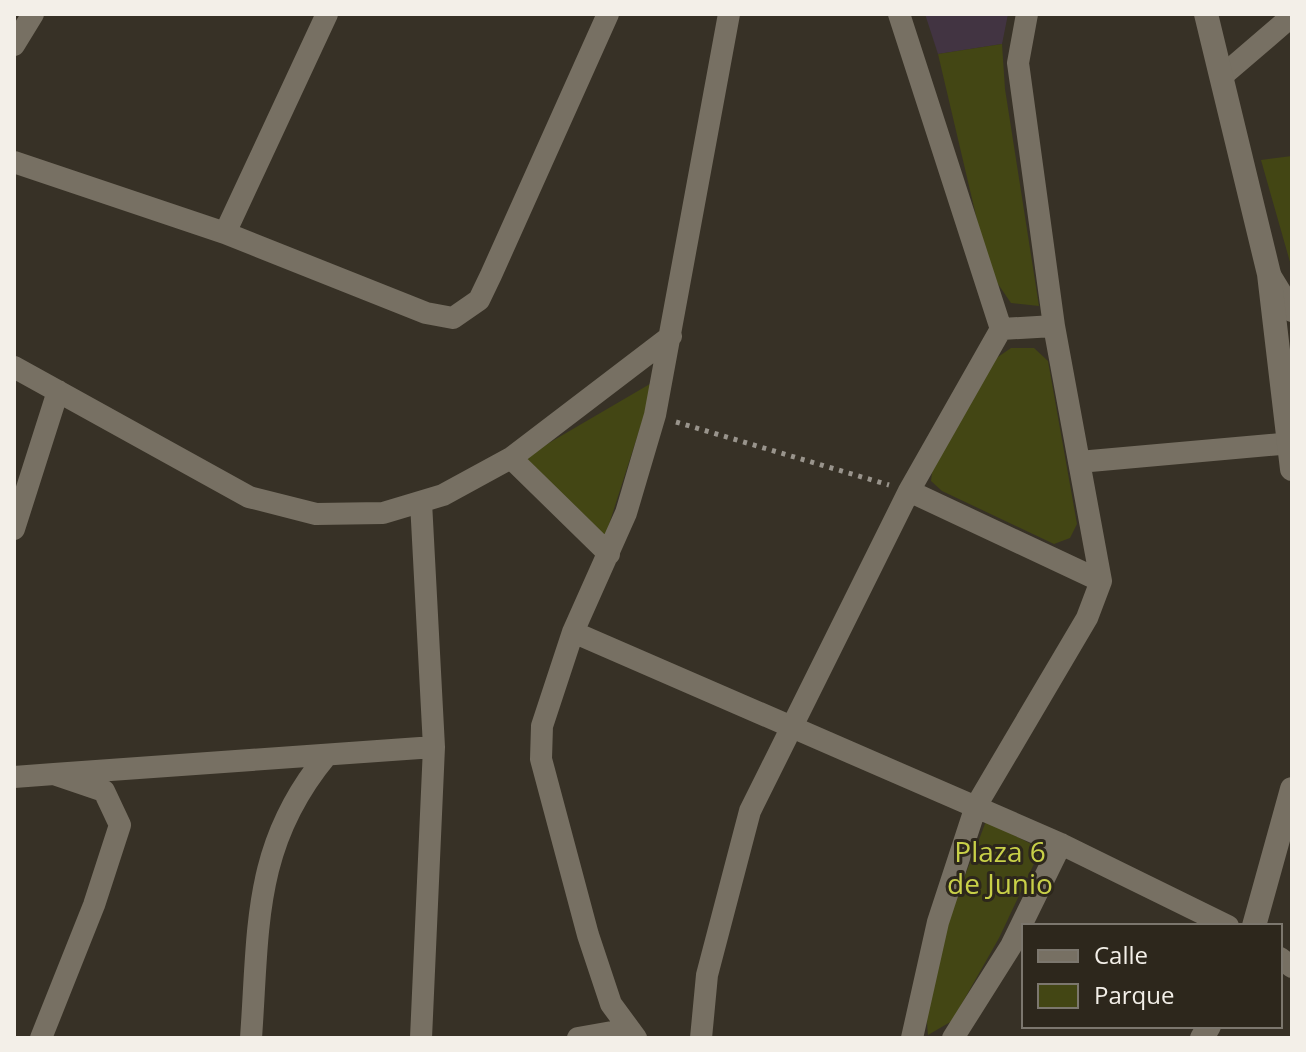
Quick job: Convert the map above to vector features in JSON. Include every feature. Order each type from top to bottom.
[{"type":"main road","points":[[1206,14],[1269,274],[1291,452]]},
{"type":"main road","points":[[1255,924],[1292,789]]},
{"type":"street","points":[[14,45],[33,14]]},
{"type":"street","points":[[225,233],[327,14]]},
{"type":"street","points":[[14,162],[225,233],[426,313],[453,318],[479,300],[608,14]]},
{"type":"street","points":[[632,1034],[611,1004],[592,948],[541,759],[542,726],[573,632],[626,513],[655,415],[729,14]]},
{"type":"street","points":[[701,1038],[707,975],[750,811],[909,491],[1001,329],[899,14]]},
{"type":"street","points":[[912,1038],[938,922],[976,806],[1087,618],[1101,581],[1054,326],[1018,63],[1027,14]]},
{"type":"street","points":[[1221,77],[1292,16]]},
{"type":"street","points":[[1269,274],[1292,311]]},
{"type":"street","points":[[1001,329],[1054,326]]},
{"type":"street","points":[[19,373],[58,391],[249,497],[316,514],[383,513],[443,495],[511,458],[671,336]]},
{"type":"street","points":[[14,529],[58,391]]},
{"type":"street","points":[[1079,462],[1291,452]]},
{"type":"street","points":[[511,458],[609,554]]},
{"type":"street","points":[[909,491],[1101,581]]},
{"type":"street","points":[[421,502],[434,747],[421,1038]]},
{"type":"street","points":[[573,632],[1061,844],[1224,924]]},
{"type":"street","points":[[14,777],[434,747]]},
{"type":"street","points":[[251,1038],[263,881],[287,811],[327,755]]},
{"type":"street","points":[[41,1038],[94,905],[120,825],[104,791],[54,774]]},
{"type":"street","points":[[953,1038],[1011,946],[1061,844]]},
{"type":"street","points":[[578,1038],[632,1034]]},
{"type":"path","points":[[655,415],[909,491]]},
{"type":"shaded area","points":[[925,14],[1008,14],[1002,44],[938,54]]},
{"type":"green space","points":[[1002,44],[1005,89],[1039,306],[1011,303],[989,271],[938,54]]},
{"type":"green space","points":[[1292,156],[1292,269],[1261,160]]},
{"type":"green space","points":[[1011,348],[1034,348],[1048,361],[1077,524],[1070,538],[1054,544],[942,491],[931,481],[933,464],[995,359]]},
{"type":"green space","points":[[655,381],[605,537],[525,457]]},
{"type":"green space","name":"Plaza 6 de Junio","points":[[986,821],[1041,849],[999,938],[952,1021],[928,1035],[927,1011],[937,957]]}]
